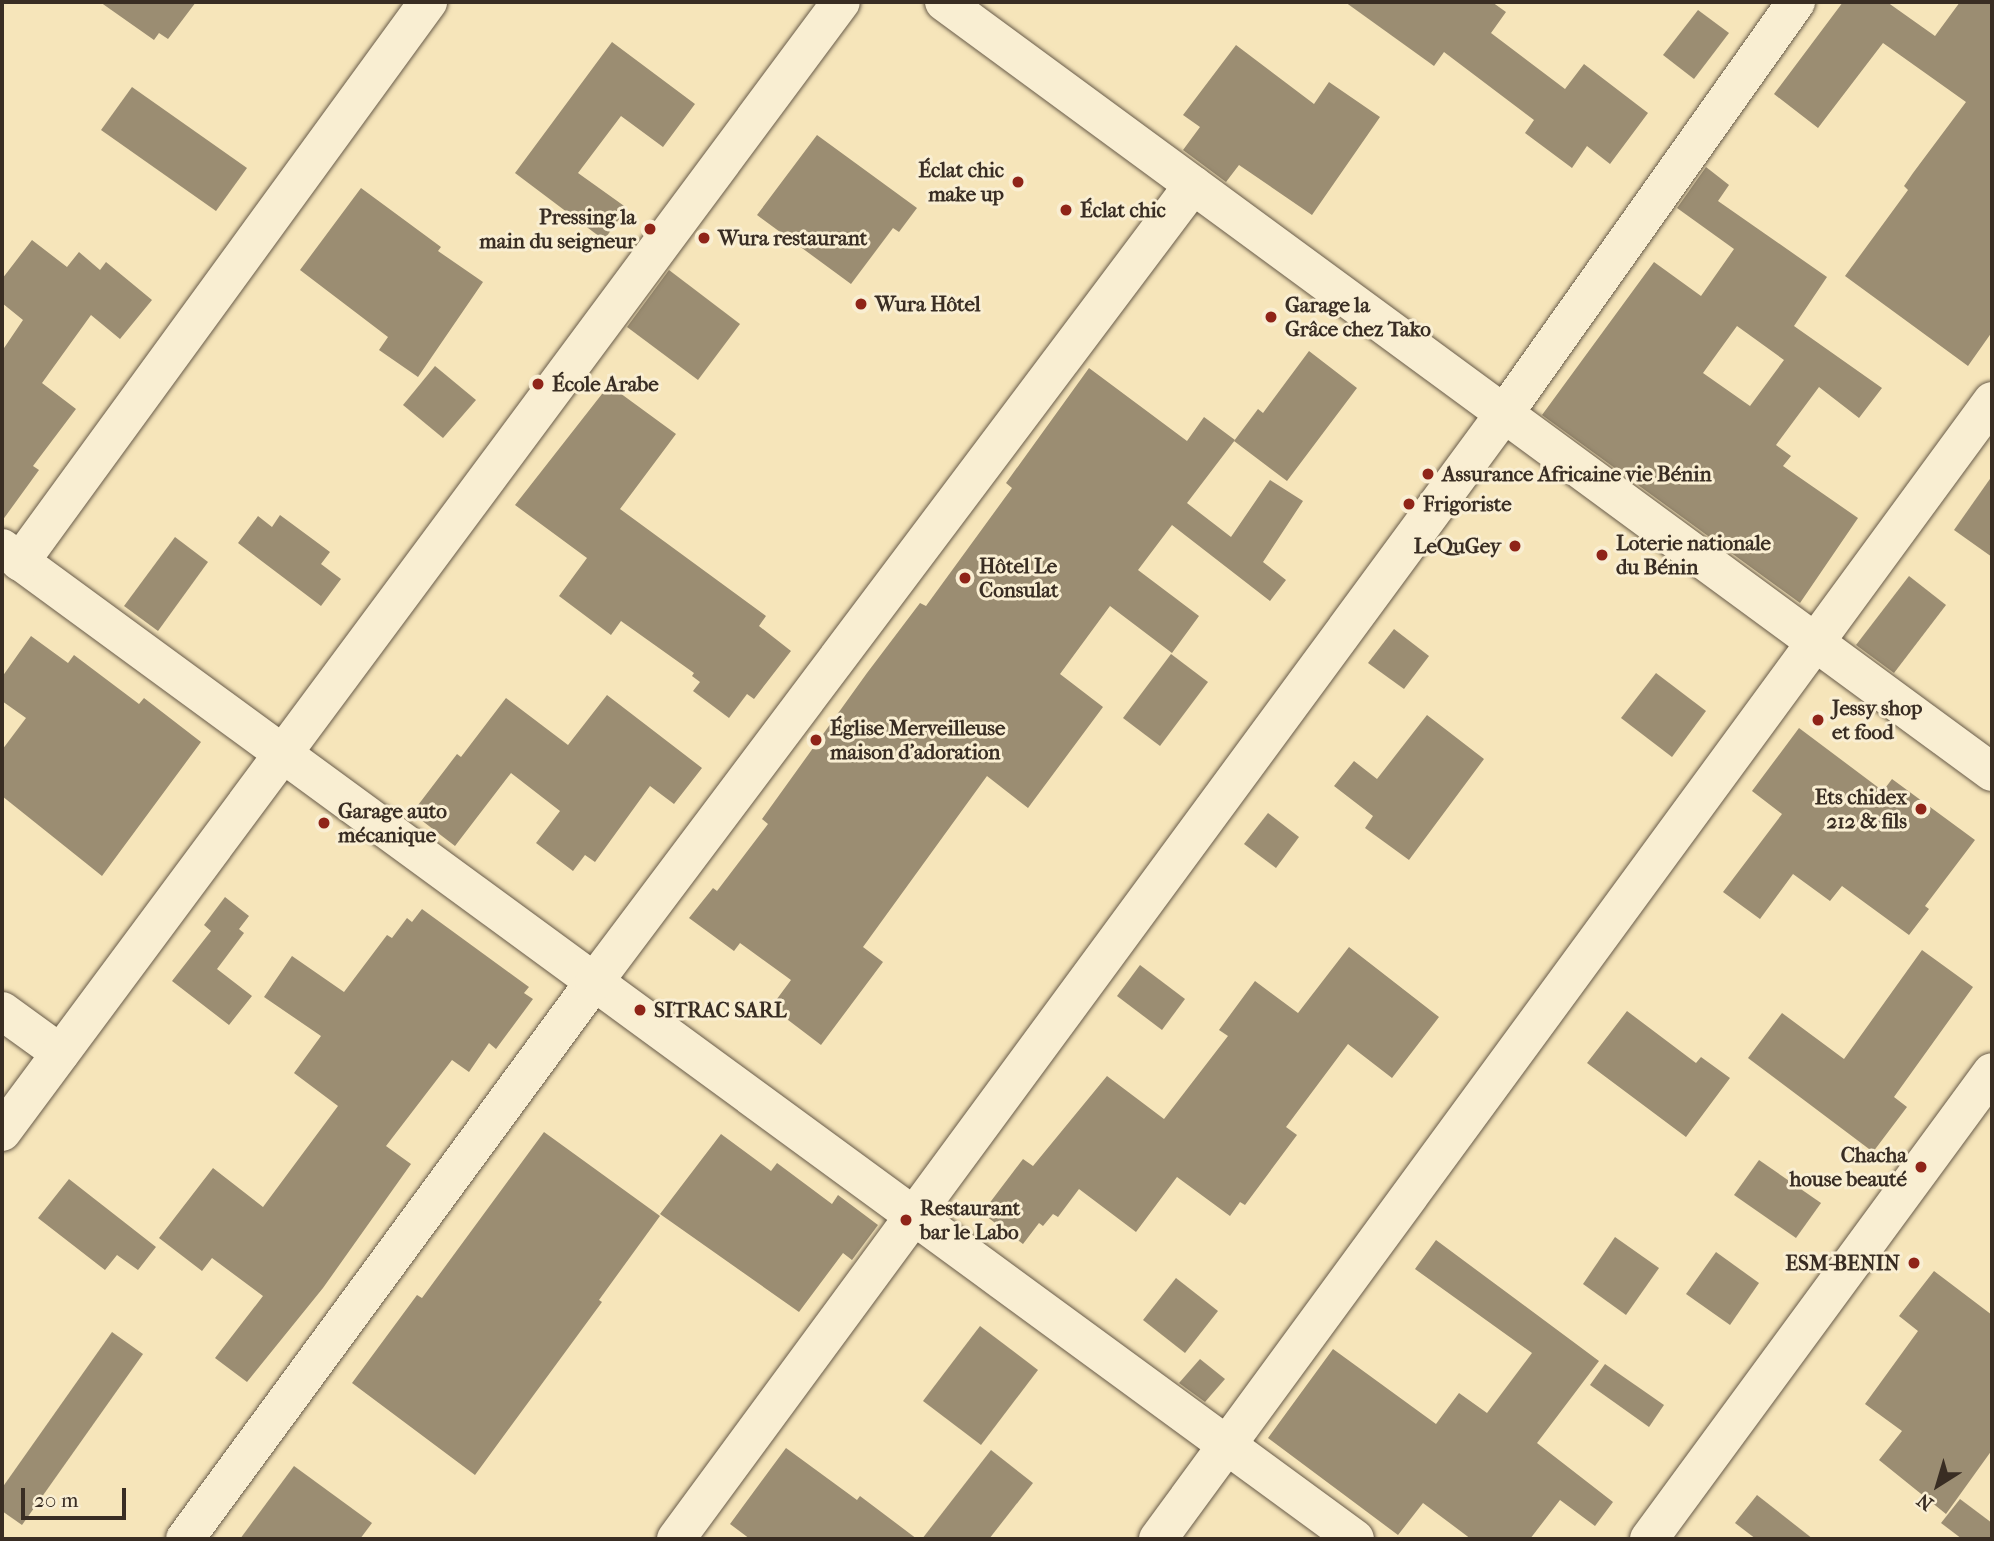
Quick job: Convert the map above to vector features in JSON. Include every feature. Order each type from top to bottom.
[{"type":"street","points":[[428,2],[11,555],[1355,1539]]},
{"type":"street","points":[[2,1132],[841,2]]},
{"type":"street","points":[[944,2],[1992,772]]},
{"type":"street","points":[[676,1539],[1504,414],[1780,7]]},
{"type":"street","points":[[185,1539],[594,982],[1193,185]]},
{"type":"street","points":[[1158,1539],[1992,401]]},
{"type":"street","points":[[2,1010],[60,1053]]},
{"type":"street","points":[[1649,1539],[1992,1072]]},
{"type":"building","points":[[100,2],[196,2],[168,39],[159,33],[154,40]]},
{"type":"building","points":[[1345,2],[1492,2],[1506,12],[1491,33],[1565,89],[1584,64],[1648,113],[1610,164],[1587,146],[1572,168],[1525,133],[1534,120],[1444,52],[1434,66]]},
{"type":"building","points":[[1843,2],[1887,2],[1935,36],[1960,2],[1992,2],[1992,332],[1968,366],[1845,276],[1908,190],[1904,186],[1913,173],[1966,102],[1883,43],[1818,128],[1774,94]]},
{"type":"building","points":[[1698,10],[1729,33],[1694,79],[1663,55]]},
{"type":"building","points":[[612,42],[695,104],[663,147],[621,116],[578,173],[627,208],[604,240],[515,173]]},
{"type":"building","points":[[1236,45],[1314,104],[1329,82],[1380,117],[1312,215],[1239,165],[1226,182],[1183,150],[1200,127],[1183,115]]},
{"type":"building","points":[[132,87],[247,168],[216,211],[101,130]]},
{"type":"building","points":[[817,135],[917,208],[899,232],[893,228],[851,284],[757,215]]},
{"type":"building","points":[[1706,167],[1729,185],[1718,201],[1827,277],[1794,326],[1882,388],[1859,418],[1819,387],[1776,445],[1791,456],[1783,466],[1858,518],[1800,603],[1542,415],[1654,262],[1701,296],[1734,249],[1677,208]],"holes":[[[1737,326],[1784,360],[1750,406],[1703,373]]]},
{"type":"building","points":[[361,188],[441,247],[438,251],[483,282],[418,377],[379,350],[388,337],[300,270]]},
{"type":"building","points":[[32,240],[67,267],[79,252],[100,270],[106,262],[152,300],[120,339],[91,315],[42,383],[76,409],[33,466],[39,470],[2,521],[2,351],[23,320],[2,303],[2,279]]},
{"type":"building","points":[[669,270],[740,324],[698,380],[627,327]]},
{"type":"building","points":[[1309,351],[1357,388],[1287,481],[1234,441],[1258,409],[1263,413]]},
{"type":"building","points":[[435,366],[476,400],[443,438],[403,405]]},
{"type":"building","points":[[1089,368],[1187,441],[1204,417],[1235,440],[1187,503],[1231,537],[1270,480],[1303,501],[1263,562],[1286,580],[1270,601],[1172,525],[1138,570],[1199,616],[1172,653],[1110,606],[1060,674],[1103,707],[1028,808],[987,776],[863,947],[883,962],[821,1045],[771,1007],[791,980],[740,943],[734,951],[689,918],[713,888],[717,891],[768,824],[762,819],[867,673],[920,603],[926,606],[1012,488],[1006,483]]},
{"type":"building","points":[[609,385],[676,434],[620,509],[766,616],[759,626],[791,651],[754,699],[747,694],[729,718],[693,691],[700,682],[692,676],[694,673],[621,621],[611,635],[559,596],[587,558],[515,505]]},
{"type":"building","points":[[1992,476],[1992,557],[1954,530]]},
{"type":"building","points":[[280,515],[330,552],[321,564],[341,579],[321,606],[238,543],[258,516],[272,527]]},
{"type":"building","points":[[175,537],[208,562],[158,631],[124,606]]},
{"type":"building","points":[[1909,576],[1946,605],[1894,673],[1856,645]]},
{"type":"building","points":[[1394,629],[1429,656],[1404,689],[1368,663]]},
{"type":"building","points":[[31,636],[68,663],[74,655],[139,704],[144,698],[201,742],[102,876],[2,796],[2,750],[26,718],[2,701],[2,677]]},
{"type":"building","points":[[1171,654],[1208,682],[1160,746],[1123,718]]},
{"type":"building","points":[[1656,673],[1706,711],[1672,757],[1621,718]]},
{"type":"building","points":[[607,695],[702,768],[674,804],[650,786],[595,862],[585,855],[573,871],[536,843],[560,811],[511,773],[455,846],[412,813],[457,754],[461,757],[506,698],[568,745]]},
{"type":"building","points":[[1427,715],[1484,759],[1409,860],[1365,828],[1373,816],[1334,786],[1354,761],[1377,779]]},
{"type":"building","points":[[1799,728],[1883,791],[1892,779],[1975,840],[1925,906],[1929,909],[1909,935],[1842,886],[1830,901],[1793,874],[1760,919],[1723,892],[1782,814],[1752,791]]},
{"type":"building","points":[[1268,813],[1299,837],[1276,868],[1244,844]]},
{"type":"building","points":[[225,897],[249,916],[239,929],[244,933],[217,969],[252,996],[229,1025],[172,981],[211,931],[204,925]]},
{"type":"building","points":[[422,909],[529,987],[524,993],[533,999],[496,1049],[489,1043],[469,1072],[452,1060],[386,1146],[411,1164],[323,1288],[247,1382],[215,1358],[263,1296],[212,1258],[202,1271],[159,1238],[213,1168],[263,1207],[338,1106],[294,1073],[321,1036],[264,997],[292,956],[344,992],[387,935],[392,938],[407,918],[412,922]]},
{"type":"building","points":[[1349,947],[1439,1017],[1392,1078],[1348,1044],[1286,1127],[1297,1135],[1245,1205],[1240,1202],[1230,1216],[1177,1177],[1136,1232],[1079,1189],[1058,1217],[1053,1214],[1043,1226],[1039,1223],[1023,1244],[982,1213],[1023,1159],[1033,1166],[1107,1076],[1164,1119],[1228,1036],[1219,1030],[1255,981],[1298,1013]]},
{"type":"building","points":[[1922,950],[1973,987],[1894,1097],[1907,1107],[1873,1152],[1748,1058],[1782,1013],[1844,1059]]},
{"type":"building","points":[[1140,965],[1185,999],[1162,1030],[1117,996]]},
{"type":"building","points":[[1627,1011],[1696,1063],[1701,1057],[1730,1078],[1686,1137],[1587,1063]]},
{"type":"building","points":[[544,1132],[660,1216],[599,1300],[602,1302],[475,1475],[352,1383],[417,1295],[422,1298]]},
{"type":"building","points":[[721,1134],[771,1171],[777,1163],[832,1204],[838,1195],[878,1225],[852,1260],[843,1253],[799,1312],[660,1214]]},
{"type":"building","points":[[1759,1160],[1821,1203],[1796,1238],[1734,1195]]},
{"type":"building","points":[[69,1179],[156,1247],[138,1270],[117,1255],[105,1270],[38,1218]]},
{"type":"building","points":[[1615,1237],[1659,1268],[1626,1315],[1583,1284]]},
{"type":"building","points":[[1436,1240],[1599,1361],[1537,1443],[1613,1502],[1595,1526],[1560,1500],[1530,1539],[1471,1539],[1423,1503],[1398,1535],[1268,1438],[1333,1349],[1436,1424],[1459,1393],[1487,1413],[1532,1353],[1415,1269]]},
{"type":"building","points":[[1716,1252],[1759,1283],[1730,1325],[1686,1294]]},
{"type":"building","points":[[1934,1271],[1992,1315],[1992,1450],[1946,1514],[1879,1460],[1902,1431],[1865,1404],[1918,1331],[1899,1316]]},
{"type":"building","points":[[1176,1278],[1218,1311],[1185,1353],[1143,1320]]},
{"type":"building","points":[[980,1326],[1038,1370],[981,1445],[923,1401]]},
{"type":"building","points":[[112,1332],[143,1354],[22,1525],[2,1511],[2,1488]]},
{"type":"building","points":[[1200,1359],[1225,1379],[1205,1402],[1179,1383]]},
{"type":"building","points":[[1605,1364],[1664,1405],[1649,1427],[1590,1385]]},
{"type":"building","points":[[786,1448],[857,1500],[860,1496],[917,1539],[750,1539],[730,1524]]},
{"type":"building","points":[[991,1450],[1033,1483],[989,1539],[922,1539]]},
{"type":"building","points":[[294,1466],[372,1523],[360,1539],[240,1539]]},
{"type":"building","points":[[1757,1495],[1813,1539],[1756,1539],[1735,1523]]},
{"type":"building","points":[[1960,1499],[1992,1523],[1992,1539],[1962,1539],[1941,1523]]},
{"type":"place","name":"Éclat chic make up","points":[[1018,182]]},
{"type":"place","name":"Éclat chic","points":[[1066,210]]},
{"type":"place","name":"Pressing la main du seigneur","points":[[650,229]]},
{"type":"place","name":"Wura restaurant","points":[[704,238]]},
{"type":"place","name":"Wura Hôtel","points":[[861,304]]},
{"type":"place","name":"Garage la Grâce chez Tako","points":[[1271,317]]},
{"type":"place","name":"École Arabe","points":[[538,384]]},
{"type":"place","name":"Assurance Africaine vie Bénin","points":[[1428,474]]},
{"type":"place","name":"Frigoriste","points":[[1409,504]]},
{"type":"place","name":"LeQuGey","points":[[1515,546]]},
{"type":"place","name":"Loterie nationale du Bénin","points":[[1602,555]]},
{"type":"place","name":"Hôtel Le Consulat","points":[[965,578]]},
{"type":"place","name":"Jessy shop et food","points":[[1818,720]]},
{"type":"place","name":"Église Merveilleuse maison d'adoration","points":[[816,740]]},
{"type":"place","name":"Ets chidex 212 & fils","points":[[1921,809]]},
{"type":"place","name":"Garage auto mécanique","points":[[324,823]]},
{"type":"place","name":"SITRAC SARL","points":[[640,1010]]},
{"type":"place","name":"Chacha house beauté","points":[[1921,1167]]},
{"type":"place","name":"Restaurant bar le Labo","points":[[906,1220]]},
{"type":"place","name":"ESM-BENIN","points":[[1914,1263]]}]
